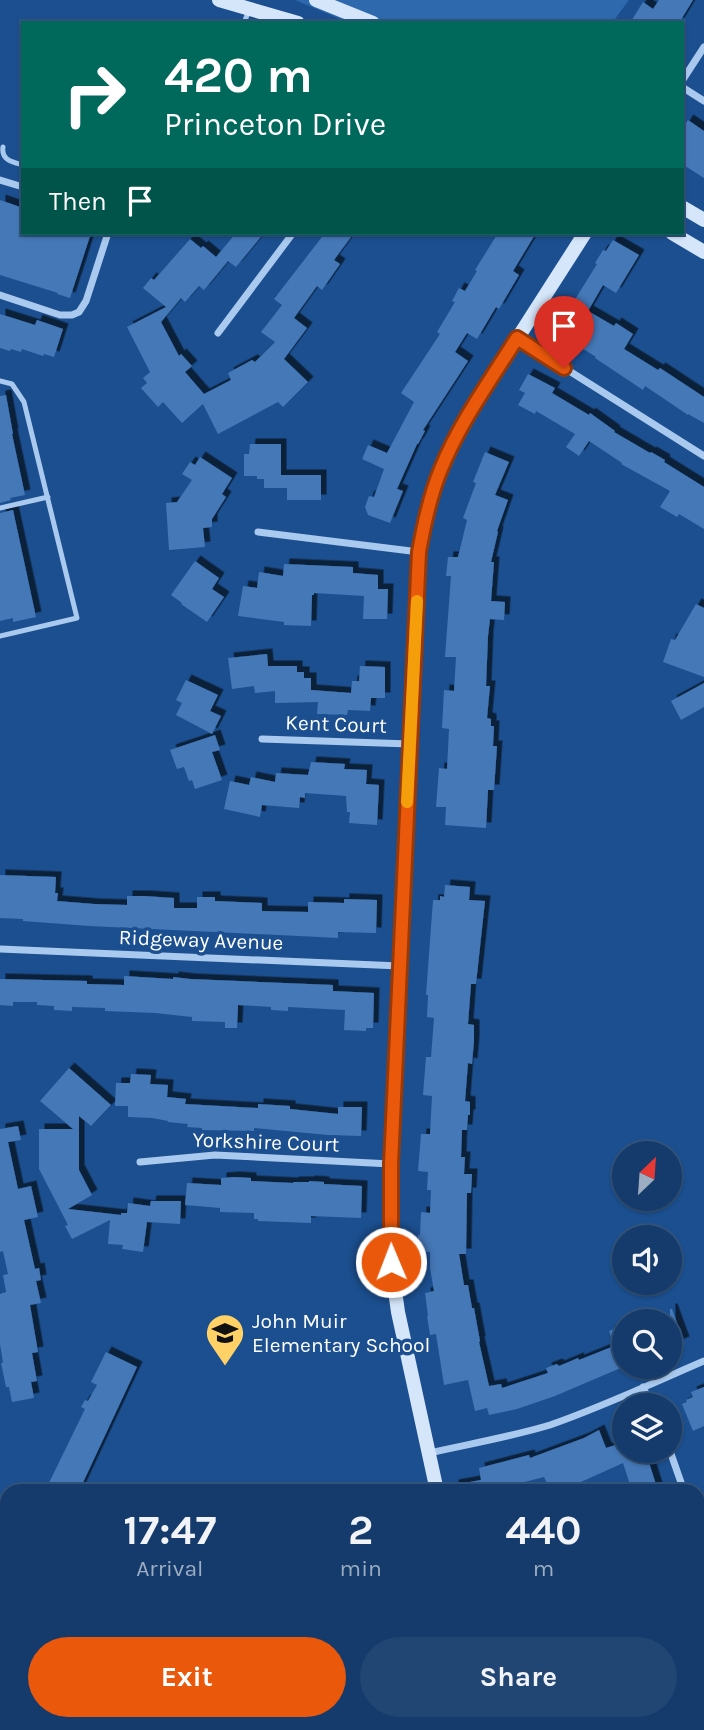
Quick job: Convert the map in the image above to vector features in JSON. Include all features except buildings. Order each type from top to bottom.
[{"type":"street","points":[[219,0],[292,21]]},
{"type":"street","points":[[316,0],[368,21]]},
{"type":"street","points":[[684,78],[704,47]]},
{"type":"street","points":[[684,88],[704,101]]},
{"type":"street","points":[[0,180],[21,186]]},
{"type":"street","points":[[684,208],[704,220]]},
{"type":"street","points":[[0,295],[60,315],[79,312],[86,301],[107,235]]},
{"type":"street","points":[[218,333],[292,235]]},
{"type":"street","points":[[436,1484],[398,1312],[391,1262],[391,1164],[419,552],[440,470],[469,414],[584,235]]},
{"type":"street","points":[[675,235],[704,253]]},
{"type":"street","points":[[517,338],[704,456]]},
{"type":"street","points":[[258,532],[419,552]]},
{"type":"street","name":"Kent Court","points":[[262,739],[410,744]]},
{"type":"street","name":"Ridgeway Avenue","points":[[0,949],[400,966]]},
{"type":"street","name":"Yorkshire Court","points":[[140,1162],[215,1155],[391,1164]]},
{"type":"street","points":[[429,1453],[522,1433],[550,1424],[704,1361]]},
{"type":"street","points":[[643,1387],[646,1393]]},
{"type":"street","points":[[674,1463],[682,1484]]},
{"type":"lane","points":[[245,21],[250,8]]},
{"type":"lane","points":[[3,147],[5,158],[21,164]]},
{"type":"lane","points":[[0,381],[12,384],[24,402],[77,618],[0,636]]},
{"type":"lane","points":[[0,508],[48,497]]},
{"type":"shaded area","points":[[295,0],[629,0],[613,21],[345,21]]},
{"type":"slow traffic","points":[[407,802],[417,601]]},
{"type":"place","name":"John Muir Elementary School","points":[[225,1367]]},
{"type":"route","points":[[391,1262],[391,1164],[419,552],[440,470],[469,414],[517,338],[564,368]]}]
